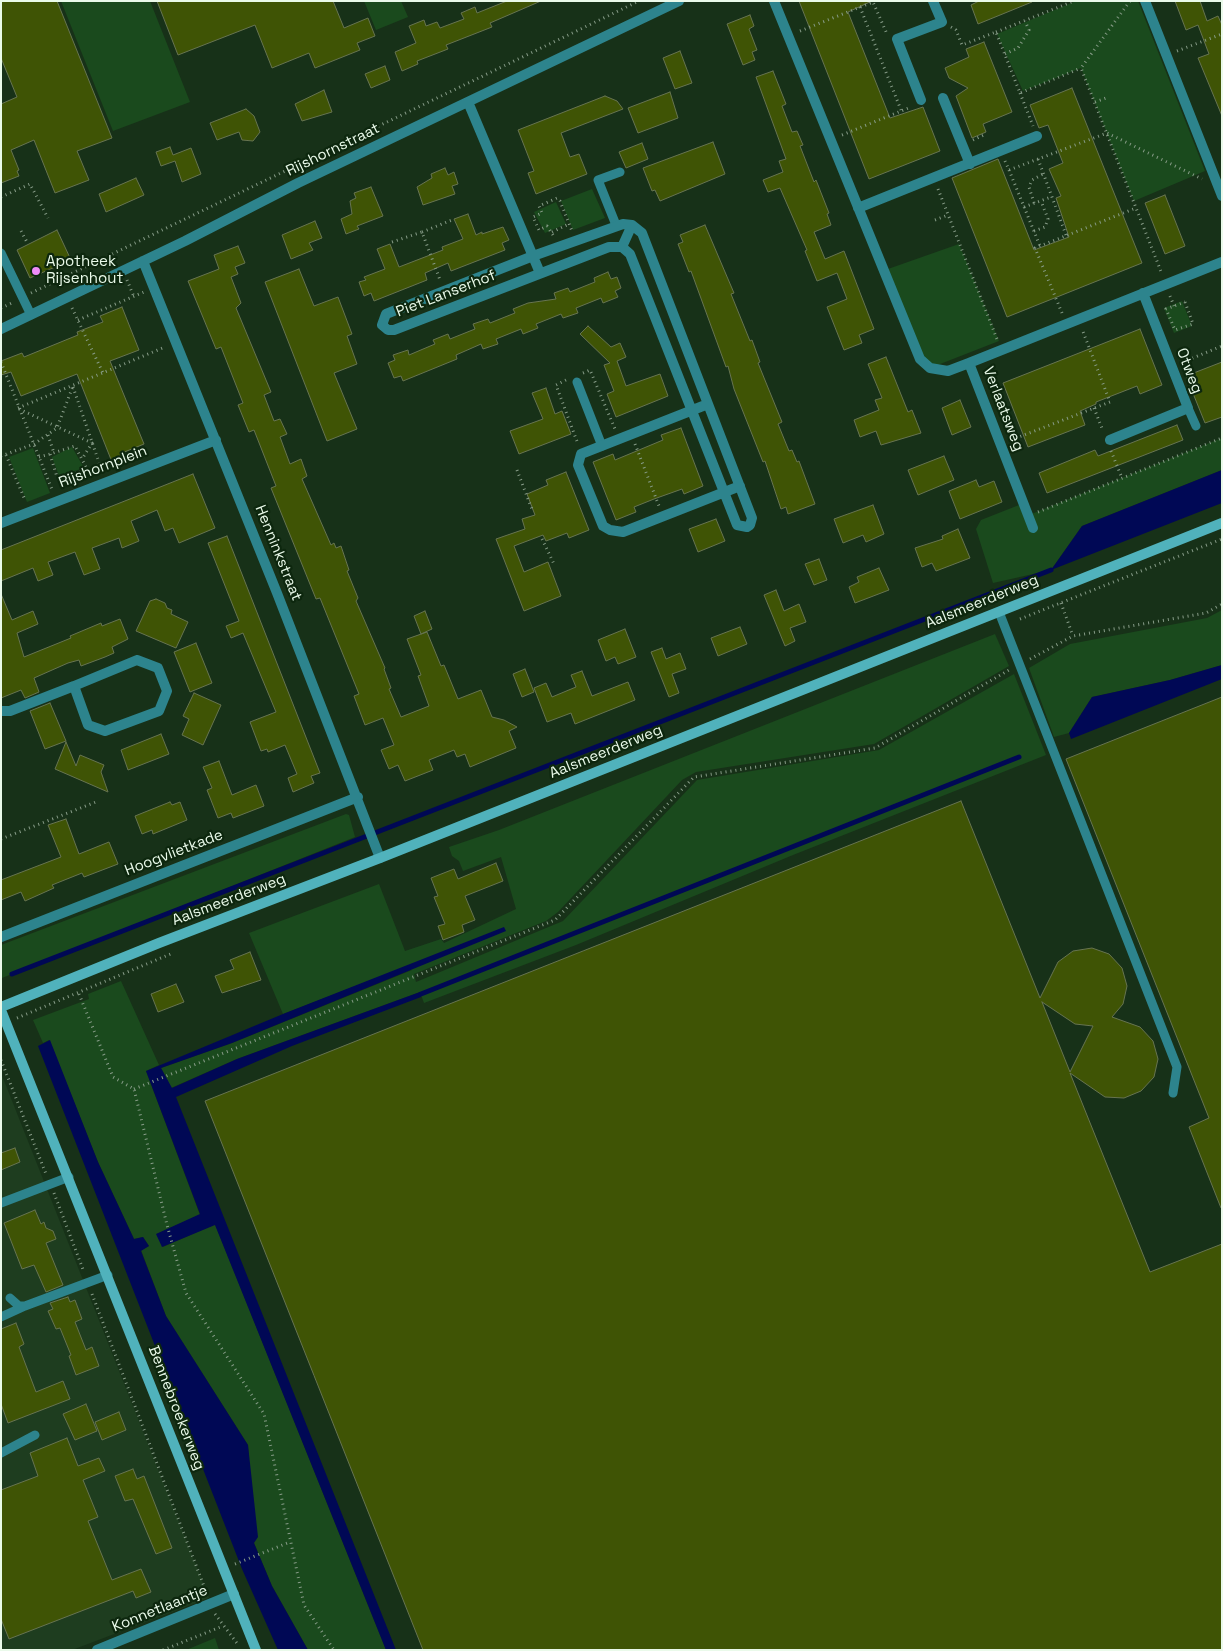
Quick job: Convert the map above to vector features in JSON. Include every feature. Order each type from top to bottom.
[{"type":"street","name":"Rijshornstraat","points":[[1,329],[144,261],[298,183],[679,1]]},
{"type":"street","name":"Verlaatsweg","points":[[774,1],[920,359],[930,368],[948,371],[969,363],[1033,528]]},
{"type":"street","points":[[918,102],[897,39],[942,22],[933,1]]},
{"type":"street","points":[[1145,1],[1220,191]]},
{"type":"street","points":[[943,98],[970,164]]},
{"type":"street","points":[[468,102],[540,273]]},
{"type":"street","points":[[858,208],[1037,136]]},
{"type":"street","name":"Piet Lanserhof","points":[[622,247],[609,247],[394,330],[388,330],[382,325],[386,314],[616,225],[632,225]]},
{"type":"street","points":[[632,225],[642,233],[752,518],[750,525],[747,527],[737,525],[630,254],[622,247],[632,225]]},
{"type":"street","name":"Henninkstraat","points":[[144,261],[178,342],[358,797],[380,858]]},
{"type":"street","points":[[969,363],[1222,262]]},
{"type":"street","name":"Otweg","points":[[1110,440],[1188,408],[1143,293]]},
{"type":"street","points":[[708,404],[581,454],[578,465],[603,526],[610,530],[623,532],[740,486]]},
{"type":"street","name":"Rijshornplein","points":[[1,523],[216,440]]},
{"type":"street","name":"Aalsmeerderweg","points":[[1,1009],[168,939],[380,858],[1222,522]]},
{"type":"street","points":[[1,711],[10,711],[137,660],[158,668],[167,691],[159,711],[105,731],[88,725],[74,686]]},
{"type":"street","name":"Hoogvlietkade","points":[[1,937],[358,797]]},
{"type":"street","name":"Bennebroekerweg","points":[[1,1009],[256,1650]]},
{"type":"street","name":"Konnetlaantje","points":[[97,1650],[234,1594]]},
{"type":"lane","points":[[616,225],[598,180],[620,172]]},
{"type":"lane","points":[[1,253],[31,315]]},
{"type":"lane","points":[[577,382],[602,446]]},
{"type":"lane","points":[[1188,408],[1196,426]]},
{"type":"lane","points":[[999,612],[1021,664],[1066,785],[1177,1067],[1174,1093]]},
{"type":"lane","points":[[1,1203],[68,1177]]},
{"type":"lane","points":[[1,1317],[108,1275]]},
{"type":"lane","points":[[10,1298],[19,1306],[25,1306]]},
{"type":"lane","points":[[1,1453],[35,1435]]},
{"type":"path","points":[[1,308],[639,1]]},
{"type":"path","points":[[942,22],[956,30],[962,45],[1074,1]]},
{"type":"path","points":[[1020,93],[1080,68],[1130,1]]},
{"type":"path","points":[[788,36],[873,2],[886,33],[897,39]]},
{"type":"path","points":[[860,7],[901,110]]},
{"type":"path","points":[[1005,54],[1018,48],[1029,30],[1025,21]]},
{"type":"path","points":[[996,32],[1037,136]]},
{"type":"path","points":[[1167,54],[1222,34]]},
{"type":"path","points":[[1080,68],[1174,306]]},
{"type":"path","points":[[1095,102],[1106,98]]},
{"type":"path","points":[[830,140],[918,102]]},
{"type":"path","points":[[967,133],[970,141],[986,134]]},
{"type":"path","points":[[1009,170],[1107,133],[1220,191]]},
{"type":"path","points":[[1000,150],[1040,246]]},
{"type":"path","points":[[1038,159],[1066,235]]},
{"type":"path","points":[[1034,203],[1029,186],[1032,180],[1043,174]]},
{"type":"path","points":[[934,179],[1002,350]]},
{"type":"path","points":[[1,197],[30,184],[48,218]]},
{"type":"path","points":[[1024,207],[1051,197]]},
{"type":"path","points":[[559,247],[547,226],[539,230],[533,217],[542,213],[539,206],[557,198],[576,240]]},
{"type":"path","points":[[1034,231],[1045,227],[1048,218],[1041,201]]},
{"type":"path","points":[[1066,324],[1035,248],[1136,208]]},
{"type":"path","points":[[935,220],[948,215]]},
{"type":"path","points":[[392,242],[452,220]]},
{"type":"path","points":[[552,232],[569,224]]},
{"type":"path","points":[[21,231],[28,244]]},
{"type":"path","points":[[422,232],[445,292]]},
{"type":"path","points":[[78,320],[155,288]]},
{"type":"path","points":[[67,298],[103,373]]},
{"type":"path","points":[[1185,302],[1193,324],[1175,330],[1166,309],[1174,306],[1185,302]]},
{"type":"path","points":[[1000,444],[1110,402],[1078,319]]},
{"type":"path","points":[[18,408],[178,342]]},
{"type":"path","points":[[1172,367],[1222,346]]},
{"type":"path","points":[[1,362],[57,502]]},
{"type":"path","points":[[30,512],[3,455],[34,444],[57,428],[73,386]]},
{"type":"path","points":[[73,386],[106,482]]},
{"type":"path","points":[[18,408],[92,443]]},
{"type":"path","points":[[632,434],[663,516]]},
{"type":"path","points":[[48,435],[54,453]]},
{"type":"path","points":[[1028,516],[1222,438]]},
{"type":"path","points":[[82,460],[92,443]]},
{"type":"path","points":[[39,457],[75,446],[87,469],[57,477],[50,454]]},
{"type":"path","points":[[517,470],[533,512]]},
{"type":"path","points":[[74,474],[79,493]]},
{"type":"path","points":[[542,540],[554,564]]},
{"type":"path","points":[[1061,603],[1073,636]]},
{"type":"path","points":[[134,1090],[144,1084],[555,920],[694,777],[876,748],[1073,636],[1206,612],[1222,604]]},
{"type":"path","points":[[1,839],[96,802]]},
{"type":"path","name":"Aalsmeerderweg","points":[[6,1022],[79,994],[176,952]]},
{"type":"path","points":[[79,994],[113,1076],[134,1090],[173,1249],[186,1293],[264,1414],[304,1606],[334,1650]]},
{"type":"path","points":[[1,1060],[211,1605]]},
{"type":"path","points":[[233,1565],[290,1542]]},
{"type":"path","points":[[163,1650],[224,1626],[241,1650]]},
{"type":"shaded area","points":[[61,1],[150,1],[190,102],[113,131]]},
{"type":"shaded area","points":[[364,1],[401,1],[408,17],[376,30]]},
{"type":"shaded area","points":[[1076,1],[1138,1],[1205,171],[1134,201],[1081,68],[1023,91],[997,34]]},
{"type":"shaded area","points":[[592,189],[605,218],[573,230],[561,201]]},
{"type":"shaded area","points":[[556,202],[566,224],[545,233],[534,212]]},
{"type":"shaded area","points":[[959,244],[999,341],[935,366],[925,361],[888,269]]},
{"type":"shaded area","points":[[1182,301],[1192,326],[1174,333],[1164,308]]},
{"type":"shaded area","points":[[1222,438],[1222,470],[1082,526],[1051,570],[993,583],[976,529],[981,520],[1019,505],[1024,517]]},
{"type":"shaded area","points":[[72,447],[84,468],[59,476],[52,457]]},
{"type":"shaded area","points":[[33,448],[50,493],[27,502],[9,457]]},
{"type":"shaded area","points":[[1222,470],[1222,503],[1051,570],[1082,526]]},
{"type":"shaded area","points":[[1222,610],[1222,665],[1170,680],[1092,697],[1069,733],[1054,737],[1029,668],[1070,644],[1207,618]]},
{"type":"shaded area","points":[[995,634],[1009,666],[874,744],[696,772],[682,780],[558,912],[546,921],[414,974],[416,982],[563,921],[697,780],[879,750],[1014,674],[1046,755],[793,855],[576,945],[424,1003],[420,992],[237,1059],[171,1088],[161,1068],[232,1043],[412,970],[403,968],[283,1014],[249,933],[379,884],[405,951],[441,939],[444,943],[516,909],[501,857],[463,871],[459,861],[452,856],[449,847],[499,830]]},
{"type":"shaded area","points":[[1222,665],[1222,679],[1071,739],[1069,733],[1092,697],[1170,680]]},
{"type":"shaded area","points":[[346,814],[349,815],[355,837],[2,978],[1,945]]},
{"type":"shaded area","points":[[504,927],[506,931],[232,1043],[161,1068],[172,1088],[237,1059],[420,992],[421,997],[292,1046],[176,1097],[396,1650],[386,1650],[215,1225],[162,1247],[156,1234],[200,1214],[146,1071],[283,1014]]},
{"type":"shaded area","points":[[121,981],[159,1065],[146,1071],[200,1215],[157,1234],[163,1247],[215,1224],[386,1650],[308,1650],[272,1586],[254,1543],[248,1445],[166,1316],[141,1250],[149,1246],[143,1237],[134,1239],[98,1162],[49,1040],[43,1043],[33,1020],[89,999],[88,994]]},
{"type":"shaded area","points":[[50,1040],[98,1162],[134,1239],[143,1237],[149,1246],[141,1251],[166,1316],[248,1445],[258,1537],[254,1543],[272,1586],[308,1650],[278,1650],[242,1569],[38,1046]]},
{"type":"shaded area","points":[[1,1073],[209,1598],[72,1650],[1,1650]]},
{"type":"shaded area","points":[[215,1638],[219,1650],[186,1650]]},
{"type":"building","points":[[1,1],[57,1],[112,138],[77,151],[89,180],[55,193],[34,140],[11,150],[19,170],[17,171],[19,176],[1,183],[1,104],[17,97],[1,58]]},
{"type":"building","points":[[157,1],[333,1],[344,28],[368,18],[375,36],[357,43],[360,50],[315,68],[309,53],[272,68],[255,25],[178,55]]},
{"type":"building","points":[[507,1],[541,1],[490,23],[492,27],[446,45],[448,49],[417,61],[418,64],[402,71],[395,52],[416,43],[409,26],[424,20],[426,26],[437,22],[440,28],[464,19],[461,13],[475,7],[477,13]]},
{"type":"building","points":[[799,1],[872,1],[848,12],[890,118],[923,107],[940,151],[869,179]]},
{"type":"building","points":[[979,1],[1032,2],[978,24],[971,5]]},
{"type":"building","points":[[1175,1],[1200,1],[1207,21],[1218,16],[1222,25],[1222,116],[1198,58],[1209,54],[1198,25],[1186,30]]},
{"type":"building","points":[[750,15],[754,26],[749,29],[757,50],[752,52],[755,60],[743,65],[727,24]]},
{"type":"building","points":[[984,42],[1012,112],[983,124],[986,132],[972,138],[956,96],[968,88],[949,78],[945,68],[969,57],[966,49]]},
{"type":"building","points":[[680,51],[692,83],[675,89],[663,58]]},
{"type":"building","points":[[385,66],[390,80],[371,88],[365,74]]},
{"type":"building","points":[[773,71],[786,104],[782,106],[792,132],[797,131],[803,145],[800,146],[814,182],[816,180],[829,213],[827,214],[831,225],[814,232],[825,259],[844,251],[874,329],[859,335],[862,343],[844,350],[827,307],[847,299],[837,273],[817,281],[805,251],[807,250],[780,188],[768,192],[763,180],[783,172],[779,161],[786,159],[756,77]]},
{"type":"building","points":[[1072,88],[1142,263],[1007,317],[952,178],[998,159],[1034,250],[1069,237],[1056,198],[1061,196],[1049,169],[1063,163],[1048,125],[1039,128],[1030,105]]},
{"type":"building","points":[[324,90],[332,112],[302,121],[295,104]]},
{"type":"building","points":[[670,92],[678,118],[638,133],[628,108]]},
{"type":"building","points":[[605,96],[617,101],[623,109],[561,133],[570,157],[579,154],[587,174],[536,194],[528,173],[534,171],[518,130]]},
{"type":"building","points":[[246,109],[254,116],[260,132],[253,141],[242,140],[239,132],[217,140],[210,123]]},
{"type":"building","points":[[713,142],[725,174],[660,201],[655,190],[652,191],[643,168]]},
{"type":"building","points":[[642,143],[648,159],[626,168],[619,152]]},
{"type":"building","points":[[170,147],[173,155],[191,148],[201,174],[182,182],[175,161],[161,166],[156,152]]},
{"type":"building","points":[[445,168],[448,175],[454,172],[458,184],[452,186],[455,194],[423,205],[417,187],[432,178],[431,174]]},
{"type":"building","points":[[136,178],[144,195],[106,212],[99,194]]},
{"type":"building","points":[[371,187],[383,216],[357,226],[359,229],[346,234],[341,219],[352,214],[350,201],[356,198],[354,193]]},
{"type":"building","points":[[1165,195],[1185,246],[1165,254],[1145,203]]},
{"type":"building","points":[[468,214],[476,235],[503,227],[509,240],[502,243],[505,250],[451,271],[448,263],[425,273],[427,280],[374,301],[371,293],[364,296],[359,282],[366,280],[364,277],[385,269],[377,249],[390,244],[399,267],[443,250],[442,247],[463,239],[454,219]]},
{"type":"building","points":[[315,221],[322,238],[309,243],[313,250],[291,259],[282,235]]},
{"type":"building","points":[[705,225],[734,293],[731,294],[750,341],[752,340],[760,362],[758,363],[782,422],[778,424],[789,451],[792,450],[797,462],[799,461],[815,504],[788,514],[786,507],[781,509],[765,461],[763,462],[691,271],[689,272],[678,244],[683,242],[680,235]]},
{"type":"building","points":[[57,230],[71,260],[30,278],[17,250]]},
{"type":"building","points":[[238,246],[245,263],[235,267],[238,274],[231,277],[241,303],[236,308],[271,392],[264,395],[274,421],[280,419],[287,434],[280,437],[290,464],[301,459],[307,476],[302,479],[331,545],[334,543],[336,548],[341,546],[349,570],[347,571],[358,598],[356,601],[385,668],[391,688],[389,689],[401,717],[429,706],[418,676],[421,675],[407,639],[427,632],[441,666],[444,665],[458,699],[481,690],[492,717],[504,720],[517,727],[509,731],[516,748],[470,767],[465,754],[457,757],[454,750],[429,760],[433,770],[405,781],[398,765],[389,769],[381,750],[394,745],[383,718],[365,725],[354,696],[359,694],[320,598],[316,599],[271,488],[276,486],[254,430],[249,432],[238,405],[243,403],[221,347],[216,349],[188,281],[219,269],[214,255]]},
{"type":"building","points":[[299,269],[314,306],[338,297],[352,334],[347,336],[357,364],[334,373],[357,429],[327,441],[265,282]]},
{"type":"building","points":[[608,272],[611,279],[617,277],[621,288],[615,291],[618,297],[603,303],[601,298],[576,308],[578,313],[563,318],[561,314],[536,324],[538,328],[523,334],[521,329],[496,339],[498,344],[483,349],[481,344],[456,355],[457,359],[403,381],[401,376],[394,378],[388,363],[395,360],[393,355],[408,350],[409,355],[435,344],[433,340],[448,334],[450,339],[475,329],[473,324],[488,319],[490,323],[515,313],[513,309],[528,303],[556,299],[554,293],[568,288],[570,292],[595,282],[594,278]]},
{"type":"building","points":[[122,307],[139,350],[110,361],[144,444],[122,453],[126,462],[114,467],[77,374],[21,396],[11,372],[1,375],[1,361],[22,353],[24,357],[78,335],[77,332],[103,322],[100,316]]},
{"type":"building","points":[[588,326],[611,347],[620,343],[626,357],[617,361],[626,386],[660,374],[668,396],[616,417],[607,394],[614,391],[604,365],[610,363],[580,334]]},
{"type":"building","points":[[1140,329],[1162,385],[1140,394],[1137,386],[1096,402],[1096,404],[1080,411],[1085,425],[1028,447],[1003,383]]},
{"type":"building","points":[[886,357],[908,412],[912,410],[921,433],[881,445],[876,431],[860,437],[854,420],[879,410],[875,400],[882,398],[868,364]]},
{"type":"building","points":[[1222,362],[1222,417],[1205,423],[1186,376]]},
{"type":"building","points":[[546,388],[555,414],[562,411],[571,434],[519,454],[510,431],[543,419],[532,393]]},
{"type":"building","points":[[960,400],[971,427],[952,435],[942,408]]},
{"type":"building","points":[[1177,425],[1183,440],[1047,493],[1039,473],[1095,450],[1098,456]]},
{"type":"building","points":[[681,428],[703,486],[684,494],[682,489],[654,499],[634,507],[636,512],[616,520],[593,462],[613,454],[615,460],[663,440],[661,435]]},
{"type":"building","points":[[944,456],[954,480],[918,495],[908,470]]},
{"type":"building","points":[[566,472],[589,530],[569,538],[567,533],[546,541],[543,535],[514,546],[524,572],[548,562],[561,596],[524,611],[496,539],[525,529],[522,519],[535,515],[527,494],[548,485],[546,480]]},
{"type":"building","points":[[193,474],[215,528],[179,543],[173,528],[165,531],[157,510],[131,521],[139,541],[122,548],[119,538],[92,548],[100,569],[84,575],[75,552],[48,562],[53,575],[38,581],[33,568],[1,581],[1,550]]},
{"type":"building","points":[[976,480],[979,487],[994,481],[1002,502],[960,519],[949,491]]},
{"type":"building","points":[[873,505],[884,534],[866,542],[863,535],[843,543],[834,519]]},
{"type":"building","points":[[716,519],[725,541],[698,552],[689,529]]},
{"type":"building","points":[[958,529],[970,558],[936,571],[932,563],[922,567],[915,548],[943,539],[942,536]]},
{"type":"building","points":[[227,536],[320,773],[311,776],[314,783],[293,792],[288,778],[297,774],[285,745],[268,752],[267,749],[261,751],[250,722],[276,712],[243,633],[231,638],[226,626],[239,621],[208,543]]},
{"type":"building","points":[[819,559],[827,580],[814,585],[805,564]]},
{"type":"building","points":[[879,568],[889,590],[855,603],[849,587],[859,582],[857,577]]},
{"type":"building","points":[[776,590],[784,611],[799,604],[806,622],[790,628],[795,641],[785,646],[764,595]]},
{"type":"building","points":[[1,594],[12,620],[33,611],[38,624],[17,633],[24,657],[71,638],[70,636],[101,623],[102,626],[120,619],[128,639],[112,647],[114,653],[105,657],[81,666],[79,660],[68,663],[34,678],[39,692],[25,698],[21,690],[1,698]]},
{"type":"building","points":[[156,599],[165,603],[167,608],[172,610],[171,614],[188,622],[176,648],[136,631],[150,601]]},
{"type":"building","points":[[425,611],[432,629],[421,634],[414,616]]},
{"type":"building","points":[[740,627],[747,644],[718,656],[711,638]]},
{"type":"building","points":[[625,629],[636,657],[618,664],[615,657],[606,661],[598,640]]},
{"type":"building","points":[[196,643],[212,683],[190,692],[174,652]]},
{"type":"building","points":[[662,648],[666,659],[680,653],[686,669],[672,674],[679,693],[669,697],[651,652]]},
{"type":"building","points":[[525,669],[534,692],[522,697],[513,674]]},
{"type":"building","points":[[582,671],[592,696],[628,682],[635,700],[575,724],[571,713],[547,722],[534,688],[546,683],[552,697],[576,687],[571,675]]},
{"type":"building","points":[[194,693],[221,705],[203,745],[182,735],[189,719],[183,716]]},
{"type":"building","points":[[1222,697],[1221,1208],[1189,1127],[1209,1118],[1066,759]]},
{"type":"building","points":[[50,703],[66,741],[45,749],[30,711]]},
{"type":"building","points":[[161,734],[169,754],[128,770],[121,750]]},
{"type":"building","points":[[66,742],[76,766],[80,755],[104,765],[101,772],[108,792],[55,769]]},
{"type":"building","points":[[219,761],[232,795],[256,785],[264,806],[233,818],[231,813],[218,818],[207,790],[212,788],[203,767]]},
{"type":"building","points":[[961,801],[1040,998],[1058,962],[1073,951],[1092,948],[1109,954],[1122,968],[1127,986],[1123,1004],[1112,1017],[1140,1027],[1153,1041],[1158,1059],[1154,1077],[1141,1091],[1124,1098],[1105,1097],[1070,1073],[1150,1272],[1222,1244],[1222,1650],[423,1650],[205,1101]],"holes":[[[1042,1002],[1075,1024],[1093,1026],[1070,1072]]]},
{"type":"building","points":[[170,802],[172,805],[180,802],[187,820],[153,834],[152,830],[142,834],[135,816]]},
{"type":"building","points":[[66,819],[79,854],[109,842],[118,864],[84,877],[82,873],[52,885],[54,888],[25,901],[21,892],[1,900],[1,880],[61,857],[48,825]]},
{"type":"building","points":[[496,863],[503,881],[465,896],[475,920],[462,925],[464,932],[443,940],[438,926],[445,924],[434,897],[438,896],[431,878],[454,869],[458,879]]},
{"type":"building","points":[[250,952],[261,980],[222,993],[215,976],[234,969],[230,960]]},
{"type":"building","points":[[176,984],[184,1002],[158,1012],[151,994]]},
{"type":"building","points":[[15,1148],[20,1162],[1,1170],[1,1153]]},
{"type":"building","points":[[35,1210],[41,1224],[44,1222],[46,1228],[53,1231],[56,1239],[46,1243],[63,1285],[46,1292],[34,1265],[22,1269],[4,1223]]},
{"type":"building","points":[[68,1297],[70,1302],[75,1300],[82,1319],[75,1322],[86,1350],[92,1347],[99,1366],[76,1375],[69,1356],[71,1355],[60,1328],[56,1329],[48,1311],[53,1309],[50,1303]]},
{"type":"building","points":[[16,1323],[24,1344],[19,1347],[36,1392],[63,1381],[70,1399],[8,1423],[1,1404],[1,1329]]},
{"type":"building","points":[[86,1404],[97,1431],[75,1440],[63,1414]]},
{"type":"building","points":[[119,1412],[126,1430],[102,1440],[95,1422]]},
{"type":"building","points":[[67,1438],[78,1466],[99,1458],[105,1471],[83,1480],[98,1517],[88,1521],[112,1580],[141,1569],[151,1592],[136,1598],[133,1591],[9,1639],[1,1619],[1,1490],[38,1476],[30,1453]]},
{"type":"building","points":[[133,1469],[137,1479],[144,1476],[172,1548],[156,1554],[133,1499],[125,1501],[115,1476]]},
{"type":"waterway","points":[[12,974],[1051,570]]},
{"type":"waterway","points":[[421,994],[1019,757]]},
{"type":"place","name":"Apotheek Rijsenhout","points":[[36,271]]}]
